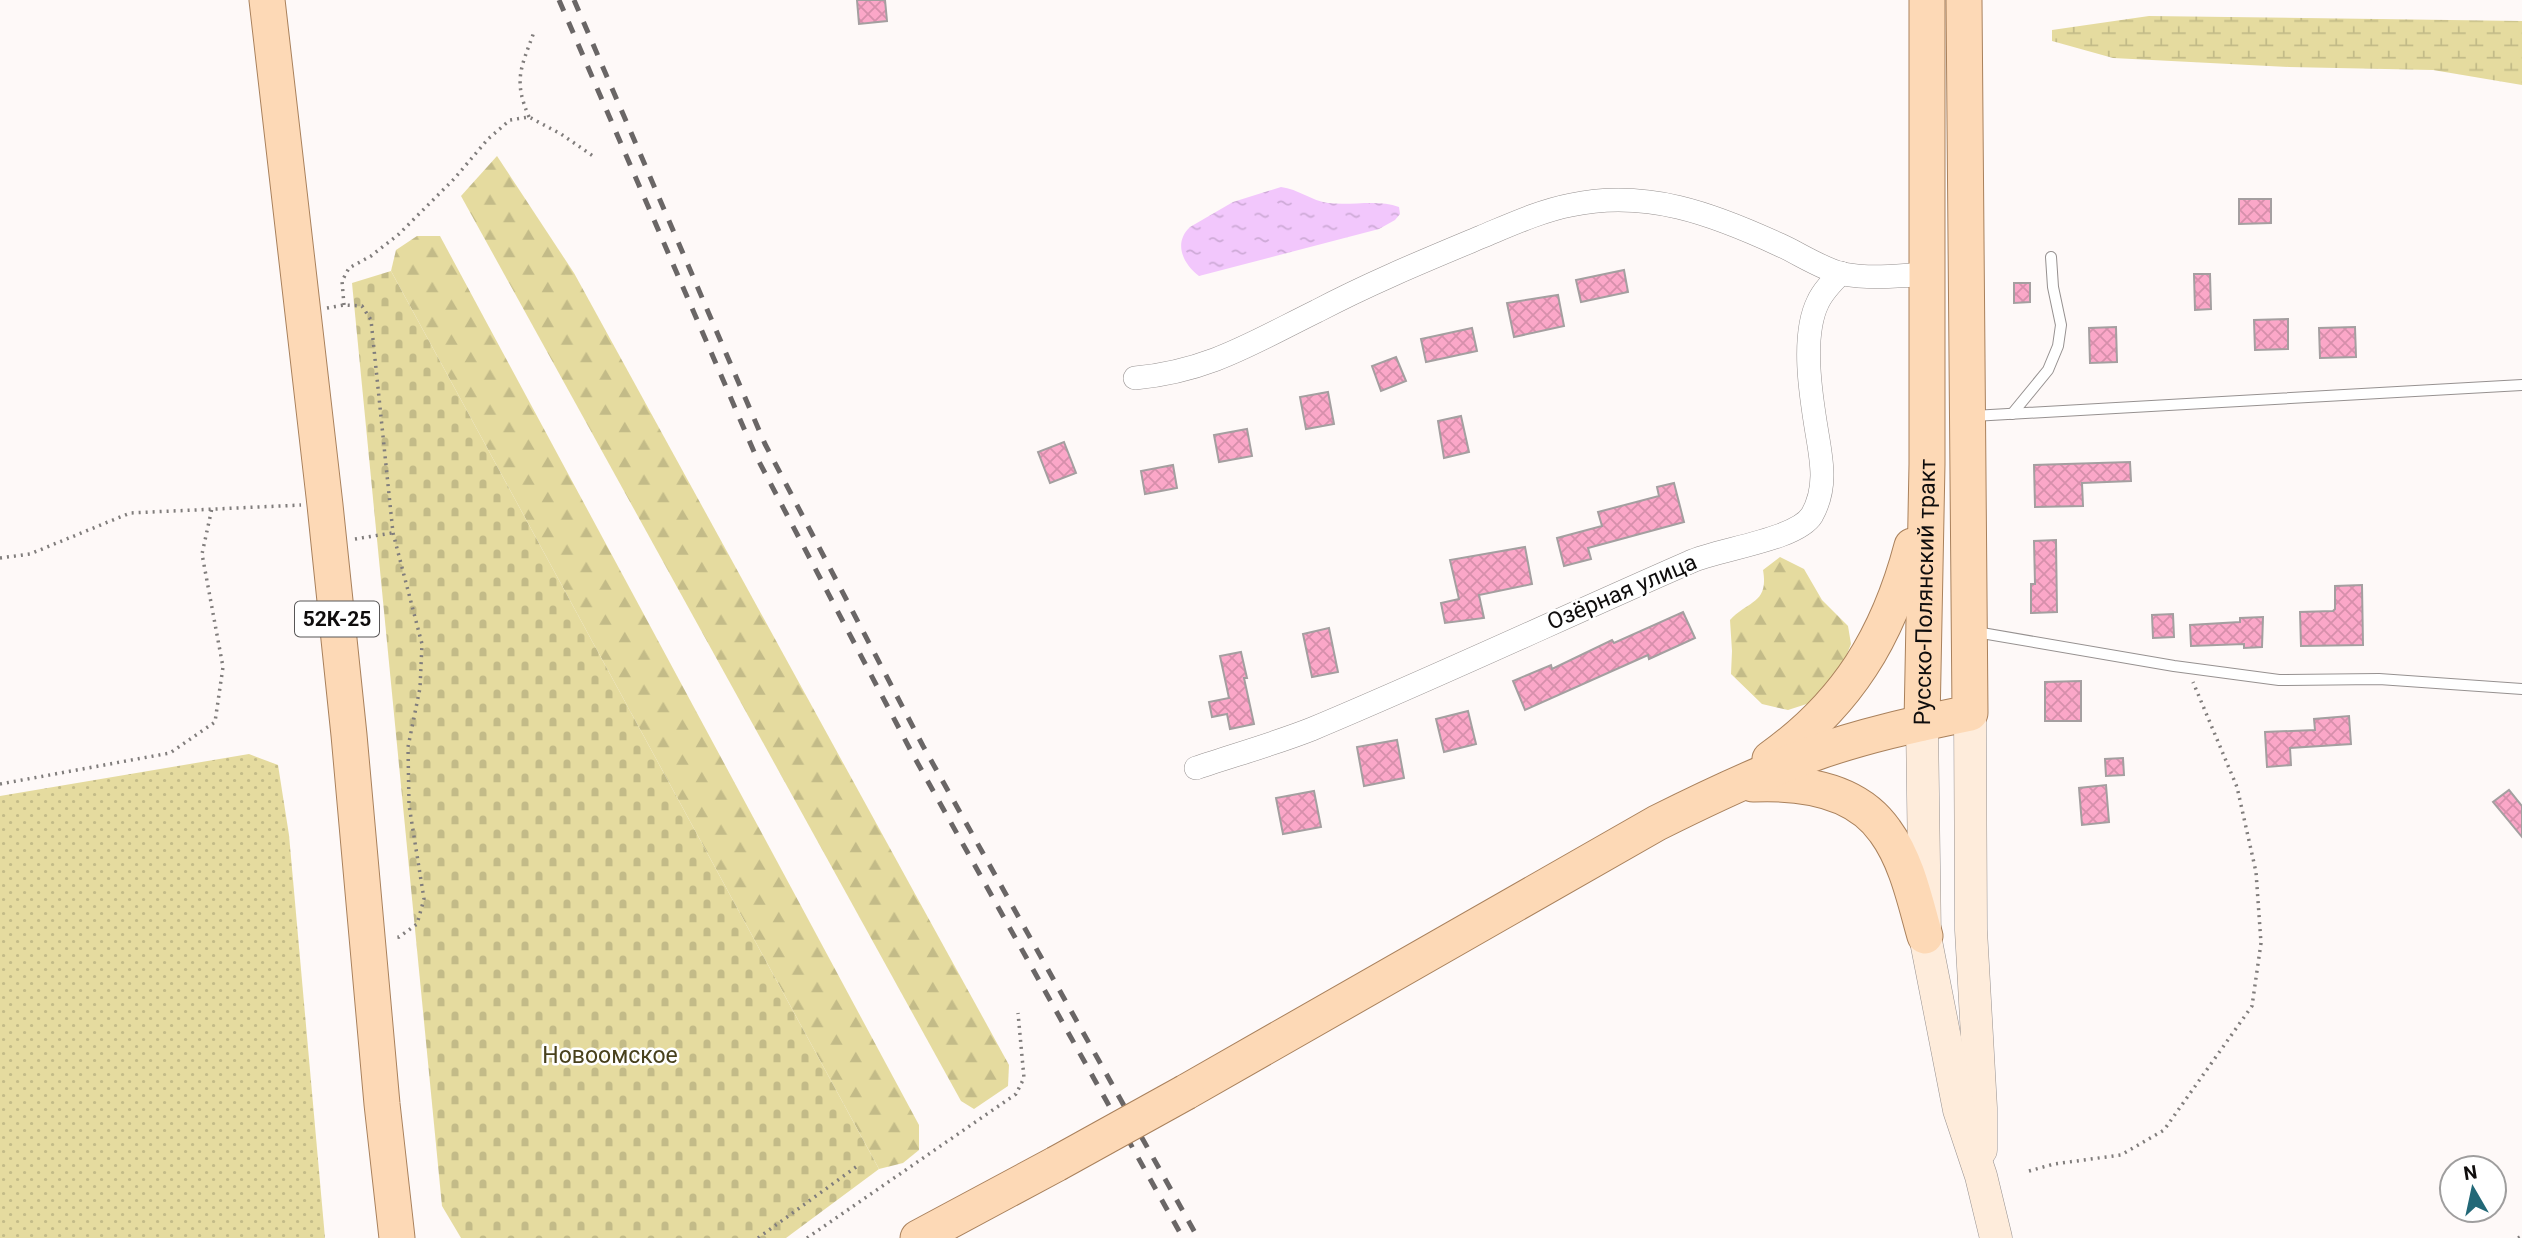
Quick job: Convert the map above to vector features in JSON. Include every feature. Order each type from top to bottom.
[{"type":"main road","name":"52К-25","points":[[267,0],[329,543],[397,1238]]},
{"type":"main road","name":"Русско-Полянский тракт","points":[[1927,0],[1927,464],[1922,723],[1926,936],[1959,1110],[1981,1176],[1996,1238]]},
{"type":"main road","name":"Русско-Полянский тракт","points":[[1964,0],[1971,930],[1981,1108],[1981,1176]]},
{"type":"main road","points":[[1732,785],[1796,740],[1844,692],[1865,659],[1887,622],[1901,588],[1913,543],[1927,464]]},
{"type":"main road","points":[[918,1238],[1186,1092],[1657,822],[1732,785],[1811,754],[1922,723],[1970,713]]},
{"type":"main road","points":[[1732,785],[1798,784],[1830,791],[1864,809],[1885,830],[1902,863],[1926,936]]},
{"type":"street","points":[[1135,378],[1168,375],[1211,363],[1417,263],[1530,217],[1602,200],[1644,201],[1682,207],[1729,221],[1841,273],[1888,277],[1927,274]]},
{"type":"street","name":"Озёрная улица","points":[[1196,768],[1309,730],[1698,558],[1787,533],[1810,519],[1821,497],[1823,470],[1810,396],[1809,354],[1812,322],[1817,303],[1841,273]]},
{"type":"lane","points":[[2012,414],[2048,370],[2058,346],[2061,325],[2053,287],[2051,257]]},
{"type":"lane","points":[[1968,416],[2522,384]]},
{"type":"lane","points":[[1969,631],[2188,668],[2279,680],[2379,679],[2522,689]]},
{"type":"path","points":[[529,117],[522,101],[518,79],[534,32]]},
{"type":"path","points":[[344,305],[342,281],[349,268],[371,256],[399,234],[454,179],[488,139],[510,120],[529,117],[561,134],[593,156]]},
{"type":"path","points":[[303,312],[344,305],[362,306],[370,320],[393,533],[422,644],[420,688],[408,747],[409,805],[424,899],[417,924],[400,937],[367,944]]},
{"type":"path","points":[[0,558],[30,554],[130,513],[325,505]]},
{"type":"path","points":[[0,784],[170,752],[215,722],[223,667],[202,554],[212,508]]},
{"type":"path","points":[[329,543],[393,533]]},
{"type":"path","points":[[2029,1171],[2054,1164],[2121,1155],[2164,1130],[2252,1006],[2261,943],[2256,872],[2237,787],[2188,668]]},
{"type":"path","points":[[807,1238],[1016,1094],[1024,1077],[1017,1013]]},
{"type":"path","points":[[758,1238],[856,1167]]},
{"type":"green space","points":[[2149,16],[2522,21],[2522,85],[2433,70],[2289,67],[2113,58],[2052,41],[2052,30]]},
{"type":"green space","points":[[497,156],[574,273],[1009,1065],[1008,1086],[974,1109],[961,1101],[461,196]]},
{"type":"green space","points":[[417,236],[440,236],[919,1125],[919,1150],[903,1163],[879,1169],[391,271],[396,250]]},
{"type":"green space","name":"Новоомское","points":[[391,271],[879,1169],[786,1238],[461,1238],[442,1206],[352,283]]},
{"type":"green space","points":[[1780,557],[1804,569],[1822,600],[1848,626],[1851,644],[1838,676],[1819,700],[1788,710],[1762,704],[1731,674],[1730,620],[1760,595],[1764,581],[1763,570]]},
{"type":"green space","points":[[249,754],[278,765],[289,835],[325,1238],[0,1238],[0,796]]},
{"type":"water","points":[[1281,187],[1328,203],[1391,205],[1399,207],[1400,214],[1379,229],[1199,276],[1188,266],[1181,246],[1190,227],[1233,202]]},
{"type":"building","points":[[857,0],[885,0],[887,21],[859,24]]},
{"type":"building","points":[[2239,199],[2271,199],[2271,223],[2239,224]]},
{"type":"building","points":[[1624,270],[1628,292],[1581,302],[1576,280]]},
{"type":"building","points":[[2194,274],[2210,274],[2211,309],[2195,310]]},
{"type":"building","points":[[2014,283],[2030,283],[2030,302],[2014,303]]},
{"type":"building","points":[[1558,295],[1564,326],[1514,337],[1507,303]]},
{"type":"building","points":[[2288,319],[2288,349],[2255,350],[2254,320]]},
{"type":"building","points":[[2116,327],[2117,362],[2090,363],[2089,328]]},
{"type":"building","points":[[2355,327],[2356,357],[2320,358],[2319,328]]},
{"type":"building","points":[[1472,328],[1477,351],[1426,362],[1421,339]]},
{"type":"building","points":[[1396,357],[1406,381],[1381,391],[1372,366]]},
{"type":"building","points":[[1328,392],[1334,424],[1306,429],[1300,397]]},
{"type":"building","points":[[1461,416],[1469,452],[1444,458],[1438,421]]},
{"type":"building","points":[[1247,429],[1252,456],[1219,462],[1214,435]]},
{"type":"building","points":[[1064,442],[1076,473],[1050,483],[1038,452]]},
{"type":"building","points":[[2130,462],[2131,481],[2082,483],[2083,506],[2035,507],[2034,465]]},
{"type":"building","points":[[1173,465],[1177,488],[1145,494],[1141,471]]},
{"type":"building","points":[[1674,483],[1684,522],[1588,548],[1591,559],[1564,566],[1557,538],[1602,526],[1598,512],[1659,496],[1657,487]]},
{"type":"building","points":[[2056,540],[2057,612],[2031,613],[2031,584],[2035,584],[2034,541]]},
{"type":"building","points":[[1525,547],[1532,584],[1479,595],[1484,618],[1445,623],[1441,603],[1459,599],[1450,560]]},
{"type":"building","points":[[2362,585],[2363,645],[2301,646],[2300,612],[2333,611],[2335,586]]},
{"type":"building","points":[[1683,612],[1695,638],[1649,659],[1648,655],[1525,710],[1513,681],[1551,665],[1552,669],[1612,640],[1614,643]]},
{"type":"building","points":[[2173,614],[2174,637],[2153,638],[2152,615]]},
{"type":"building","points":[[2263,617],[2262,647],[2244,648],[2244,644],[2191,646],[2190,625],[2240,622],[2240,618]]},
{"type":"building","points":[[1329,628],[1338,672],[1312,677],[1303,634]]},
{"type":"building","points":[[1241,652],[1254,724],[1230,729],[1227,714],[1212,717],[1209,702],[1229,698],[1220,656]]},
{"type":"building","points":[[2081,681],[2081,721],[2045,721],[2045,682]]},
{"type":"building","points":[[1468,711],[1476,744],[1444,752],[1436,719]]},
{"type":"building","points":[[2349,716],[2351,744],[2290,748],[2291,765],[2267,767],[2265,732],[2315,730],[2314,719]]},
{"type":"building","points":[[1397,740],[1404,778],[1364,786],[1357,747]]},
{"type":"building","points":[[2123,758],[2124,775],[2106,776],[2105,759]]},
{"type":"building","points":[[2106,785],[2109,822],[2082,825],[2079,788]]},
{"type":"building","points":[[2509,790],[2522,806],[2522,837],[2493,802]]},
{"type":"building","points":[[1314,791],[1321,827],[1283,834],[1276,798]]},
{"type":"railway","points":[[559,0],[755,454],[912,753],[1183,1238]]},
{"type":"railway","points":[[574,0],[765,444],[923,746],[1198,1238]]}]
